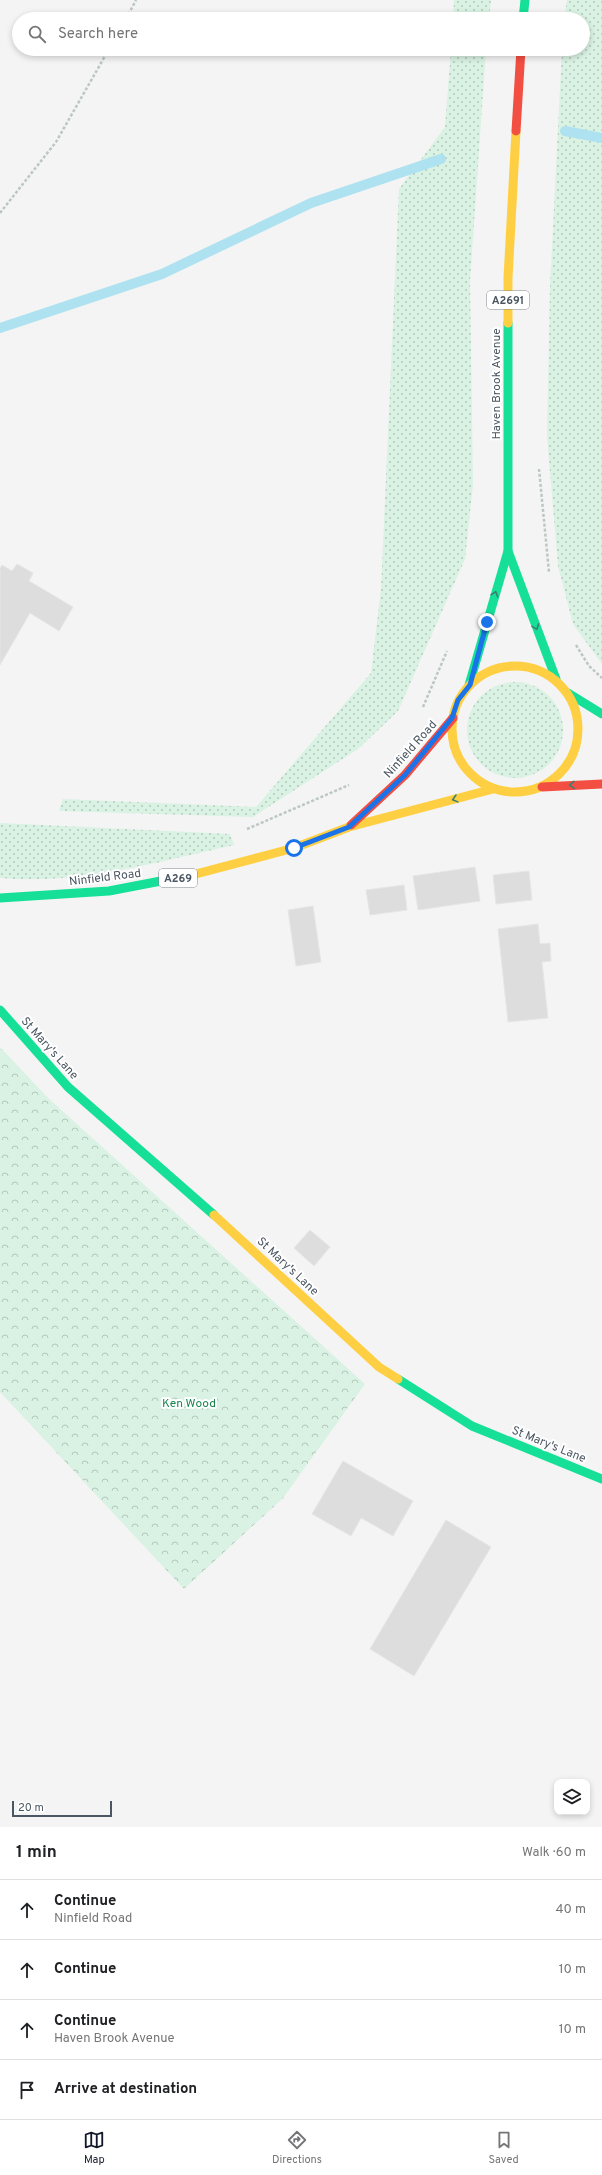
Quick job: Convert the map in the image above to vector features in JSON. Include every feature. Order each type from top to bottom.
[{"type":"main road","points":[[524,12],[525,0]]},
{"type":"main road","name":"Haven Brook Avenue","points":[[470,685],[508,551],[508,278],[521,56]]},
{"type":"main road","name":"Haven Brook Avenue","points":[[508,551],[556,679]]},
{"type":"main road","points":[[542,787],[558,777],[569,762],[576,746],[579,728],[576,709],[568,693],[556,679],[539,670],[521,665],[508,666],[484,673],[470,685],[458,700],[452,718],[452,737],[458,756],[466,770],[478,781],[493,789],[508,792],[525,792],[542,787],[602,784]]},
{"type":"main road","points":[[568,693],[602,714]]},
{"type":"main road","name":"Ninfield Road","points":[[349,827],[405,775],[452,718]]},
{"type":"main road","name":"Ninfield Road","points":[[0,898],[109,891],[185,877],[294,848],[349,827],[493,789]]},
{"type":"main road","name":"St Mary's Lane","points":[[0,1010],[68,1087],[179,1183],[379,1367],[472,1426],[602,1479]]},
{"type":"path","points":[[130,12],[136,0]]},
{"type":"path","points":[[0,213],[56,142],[105,56]]},
{"type":"path","points":[[538,466],[550,576]]},
{"type":"path","points":[[572,640],[589,666],[602,678]]},
{"type":"path","points":[[421,712],[448,649]]},
{"type":"path","points":[[246,829],[345,788],[350,784]]},
{"type":"green space","points":[[454,0],[491,0],[490,12],[453,12]]},
{"type":"green space","points":[[567,0],[602,0],[602,664],[573,624],[558,566],[547,436],[550,287],[562,56],[590,56],[590,12],[565,12]]},
{"type":"green space","points":[[450,56],[486,56],[470,281],[473,484],[465,559],[398,711],[358,749],[253,817],[59,811],[63,799],[256,807],[371,673],[381,589],[399,189],[445,127]]},
{"type":"green space","points":[[515,682],[533,686],[542,690],[549,696],[555,703],[559,712],[563,730],[559,748],[555,757],[549,764],[542,770],[533,774],[515,778],[497,774],[488,770],[481,764],[475,757],[471,748],[467,730],[471,712],[475,703],[481,696],[488,690],[497,686]]},
{"type":"green space","points":[[0,823],[230,834],[234,845],[147,865],[88,875],[30,879],[0,878]]},
{"type":"green space","name":"Ken Wood","points":[[0,1047],[48,1098],[365,1384],[283,1498],[184,1589],[0,1392]]},
{"type":"building","points":[[17,564],[33,573],[29,581],[73,607],[59,631],[30,613],[0,665],[0,568],[2,565],[12,571]]},
{"type":"building","points":[[475,867],[480,901],[418,910],[413,876]]},
{"type":"building","points":[[529,871],[532,900],[496,904],[493,875]]},
{"type":"building","points":[[404,885],[407,910],[370,915],[366,890]]},
{"type":"building","points":[[313,906],[321,962],[296,966],[288,910]]},
{"type":"building","points":[[538,924],[540,944],[550,943],[551,961],[542,962],[548,1018],[508,1022],[498,929]]},
{"type":"building","points":[[310,1230],[330,1247],[314,1266],[294,1248]]},
{"type":"building","points":[[343,1461],[413,1501],[393,1536],[361,1518],[351,1536],[312,1514]]},
{"type":"building","points":[[446,1520],[491,1547],[414,1676],[370,1649]]},
{"type":"waterway","points":[[565,131],[602,138]]},
{"type":"waterway","points":[[0,328],[162,274],[311,203],[441,159]]},
{"type":"traffic: fast","points":[[524,12],[525,0]]},
{"type":"traffic: fast","points":[[469,685],[508,551],[508,323]]},
{"type":"traffic: fast","points":[[508,551],[556,679]]},
{"type":"traffic: fast","points":[[568,693],[602,714]]},
{"type":"traffic: fast","points":[[0,898],[109,891],[192,875]]},
{"type":"traffic: fast","points":[[0,1010],[68,1087],[214,1215]]},
{"type":"traffic: fast","points":[[398,1379],[472,1426],[602,1479]]},
{"type":"traffic: slow","points":[[508,323],[508,278],[516,131]]},
{"type":"traffic: slow","points":[[521,666],[533,668],[545,673],[560,684],[571,699],[576,711],[578,729],[576,747],[571,759],[560,774],[545,785],[533,790],[509,792],[497,790],[485,785],[470,774],[459,759],[454,747],[452,723],[454,711],[459,699],[470,684],[485,673],[497,668],[521,666]]},
{"type":"traffic: slow","points":[[192,875],[294,848],[349,827],[493,789]]},
{"type":"traffic: slow","points":[[214,1215],[379,1367],[398,1379]]},
{"type":"traffic: jam","points":[[516,131],[521,56]]},
{"type":"traffic: jam","points":[[351,825],[405,775],[453,718]]},
{"type":"traffic: jam","points":[[542,787],[602,784]]},
{"type":"route","points":[[294,848],[349,827],[405,775],[452,718],[458,700],[470,685],[487,622]]}]
